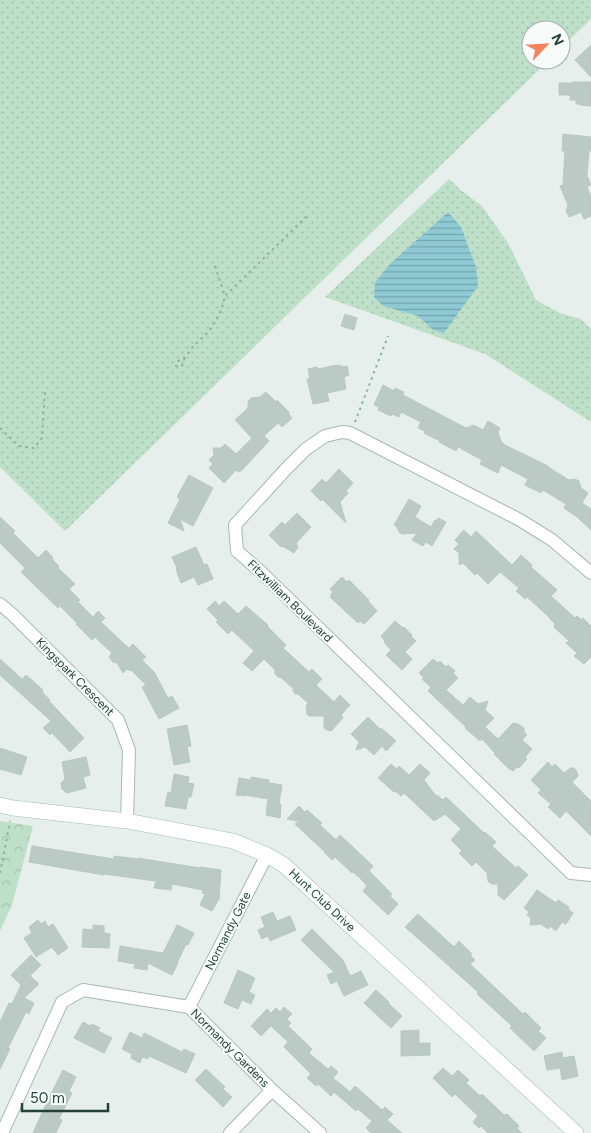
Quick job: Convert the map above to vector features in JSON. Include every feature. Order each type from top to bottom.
[{"type":"street","name":"Fitzwilliam Boulevard","points":[[350,433],[342,432],[325,436],[306,449],[286,469],[235,525],[237,551],[261,572],[571,873],[591,875]]},
{"type":"street","points":[[350,433],[528,525],[552,540],[591,573]]},
{"type":"street","name":"Kingspark Crescent","points":[[0,604],[118,720],[129,750],[127,821]]},
{"type":"street","name":"Hunt Club Drive","points":[[6,806],[127,821],[233,841],[268,855],[284,865],[576,1133]]},
{"type":"street","name":"Normandy Gate","points":[[189,1008],[268,855]]},
{"type":"street","name":"Normandy Gardens","points":[[2,1133],[62,1002],[83,990],[189,1008],[272,1090],[320,1133]]},
{"type":"street","points":[[230,1133],[272,1090]]},
{"type":"path","points":[[184,358],[192,347],[207,334],[222,308],[225,296],[308,215]]},
{"type":"path","points":[[215,266],[225,296]]},
{"type":"path","points":[[350,433],[388,336]]},
{"type":"path","points":[[0,428],[19,446],[34,448],[42,438],[45,390]]},
{"type":"path","points":[[0,873],[6,806]]},
{"type":"green space","points":[[0,0],[591,0],[591,19],[571,38],[571,20],[521,20],[521,70],[539,70],[65,531],[0,467]]},
{"type":"green space","points":[[449,179],[482,206],[508,243],[536,300],[560,313],[581,319],[591,329],[591,422],[485,354],[325,297]]},
{"type":"green space","points":[[0,821],[33,826],[12,905],[0,931]]},
{"type":"water","points":[[448,212],[461,227],[476,267],[478,286],[444,333],[433,330],[418,316],[383,306],[374,297],[375,283],[389,265]]},
{"type":"building","points":[[591,45],[591,77],[575,60]]},
{"type":"building","points":[[591,82],[591,106],[576,104],[576,100],[570,100],[570,95],[559,95],[559,83]]},
{"type":"building","points":[[563,134],[591,137],[587,175],[591,185],[587,187],[591,197],[591,216],[584,219],[581,212],[569,217],[566,211],[568,205],[560,186],[563,185],[565,151],[562,151]]},
{"type":"building","points":[[345,314],[357,318],[354,330],[341,326]]},
{"type":"building","points":[[341,365],[341,367],[347,366],[349,375],[344,377],[346,389],[327,393],[329,401],[313,404],[307,379],[310,379],[308,369]]},
{"type":"building","points":[[383,385],[394,391],[395,388],[404,392],[403,395],[466,428],[474,425],[483,430],[488,421],[500,428],[498,432],[501,441],[505,445],[548,466],[569,480],[575,479],[579,481],[581,488],[588,493],[582,503],[591,509],[591,530],[564,508],[566,504],[543,490],[541,493],[525,485],[528,479],[501,465],[498,473],[480,464],[482,460],[458,447],[456,451],[424,433],[425,431],[418,428],[421,422],[401,412],[399,417],[392,414],[391,416],[378,410],[379,407],[374,405]]},
{"type":"building","points":[[266,392],[289,412],[292,418],[282,427],[278,423],[264,436],[269,441],[242,470],[238,472],[236,470],[224,483],[209,468],[213,464],[209,460],[214,455],[213,448],[221,448],[225,444],[236,454],[252,438],[235,420],[248,408],[248,402],[251,398],[260,397]]},
{"type":"building","points":[[339,469],[353,483],[346,491],[348,493],[340,502],[346,523],[322,499],[321,501],[311,491],[322,479],[326,483]]},
{"type":"building","points":[[189,475],[213,488],[193,526],[180,519],[184,531],[168,523],[180,499],[177,497]]},
{"type":"building","points":[[409,499],[421,506],[415,517],[431,527],[438,518],[446,522],[432,546],[426,542],[423,546],[412,540],[417,533],[402,534],[394,525]]},
{"type":"building","points":[[297,513],[311,527],[296,543],[298,547],[294,553],[281,547],[269,535],[282,522],[285,525]]},
{"type":"building","points":[[0,517],[38,558],[46,550],[59,566],[58,568],[75,584],[69,589],[80,600],[78,602],[93,617],[98,611],[105,618],[101,622],[129,648],[133,644],[146,657],[142,660],[154,672],[168,698],[172,696],[179,708],[159,719],[142,687],[146,685],[131,670],[127,669],[123,673],[117,663],[113,662],[109,657],[112,653],[95,637],[92,640],[60,606],[58,608],[21,572],[25,568],[0,543]]},
{"type":"building","points":[[464,530],[471,537],[476,531],[512,565],[521,555],[532,565],[531,567],[557,590],[551,596],[575,618],[577,616],[582,620],[583,618],[591,626],[591,657],[584,664],[574,656],[577,653],[566,643],[569,641],[554,627],[555,624],[550,618],[527,597],[525,599],[516,591],[519,588],[500,572],[488,584],[463,563],[459,565],[459,553],[454,549],[459,544],[455,540]]},
{"type":"building","points":[[196,547],[204,565],[207,564],[213,579],[198,585],[194,577],[181,583],[172,557]]},
{"type":"building","points":[[342,577],[347,582],[349,580],[377,611],[364,624],[360,621],[358,623],[330,597],[333,592],[330,589]]},
{"type":"building","points":[[215,601],[219,606],[224,601],[238,614],[246,606],[268,625],[286,645],[283,648],[309,672],[312,669],[322,679],[316,685],[334,702],[340,695],[350,705],[341,715],[343,718],[331,731],[324,728],[324,716],[309,716],[307,714],[306,706],[308,703],[298,694],[295,694],[293,688],[275,674],[275,670],[264,659],[252,671],[243,663],[254,651],[232,630],[228,634],[216,622],[218,620],[207,609]]},
{"type":"building","points":[[395,621],[404,627],[416,641],[405,652],[412,659],[402,670],[386,655],[391,650],[381,636]]},
{"type":"building","points":[[0,659],[22,679],[26,675],[43,690],[42,692],[49,701],[84,738],[70,752],[52,733],[50,735],[43,728],[51,721],[0,675]]},
{"type":"building","points":[[433,659],[438,663],[440,661],[446,667],[448,665],[455,671],[453,673],[458,678],[446,690],[463,705],[470,697],[478,704],[488,701],[485,710],[494,718],[485,727],[498,739],[513,723],[524,728],[524,732],[527,735],[522,740],[532,749],[525,757],[527,759],[519,768],[517,767],[513,771],[509,769],[482,739],[480,741],[465,728],[428,691],[431,687],[422,679],[424,678],[419,673]]},
{"type":"building","points":[[368,717],[396,741],[386,751],[382,746],[374,755],[365,747],[356,750],[359,742],[351,734]]},
{"type":"building","points":[[187,725],[191,746],[187,747],[190,762],[174,765],[167,729]]},
{"type":"building","points":[[0,748],[27,757],[21,775],[0,769]]},
{"type":"building","points":[[86,757],[90,775],[83,777],[86,788],[67,793],[62,789],[61,783],[65,779],[62,762]]},
{"type":"building","points":[[548,762],[552,767],[555,764],[564,773],[570,768],[574,768],[577,772],[578,776],[572,782],[591,801],[591,836],[566,811],[560,818],[548,807],[551,804],[538,793],[541,790],[531,780]]},
{"type":"building","points":[[391,764],[397,769],[399,766],[409,775],[420,764],[430,773],[424,780],[436,796],[443,800],[446,797],[496,842],[492,846],[516,868],[518,866],[528,875],[504,900],[498,895],[498,884],[491,884],[488,881],[487,873],[476,862],[472,866],[459,853],[462,851],[451,840],[461,829],[445,814],[434,821],[404,793],[401,796],[394,792],[378,778]]},
{"type":"building","points":[[174,774],[189,777],[188,783],[194,784],[191,797],[188,797],[186,809],[165,806],[168,792],[171,793]]},
{"type":"building","points":[[251,777],[269,780],[269,783],[282,785],[279,804],[281,804],[280,818],[266,815],[268,799],[236,795],[239,778],[251,780]]},
{"type":"building","points":[[299,806],[305,812],[307,810],[322,823],[320,825],[336,840],[340,835],[373,866],[369,871],[392,894],[390,896],[398,904],[388,915],[363,891],[367,886],[360,878],[335,857],[332,860],[295,824],[299,821],[287,819]]},
{"type":"building","points":[[32,846],[114,859],[114,856],[138,858],[221,870],[219,899],[212,911],[200,905],[205,894],[202,893],[203,890],[172,884],[171,890],[154,888],[156,881],[104,875],[29,862]]},
{"type":"building","points":[[537,890],[556,903],[558,900],[569,907],[568,909],[573,913],[566,924],[562,922],[556,931],[550,926],[548,929],[541,924],[530,925],[531,918],[527,915],[529,912],[524,908]]},
{"type":"building","points":[[273,912],[277,921],[290,916],[296,930],[270,941],[268,936],[262,939],[258,930],[265,927],[261,917]]},
{"type":"building","points":[[418,914],[454,947],[459,941],[472,954],[470,955],[475,960],[470,964],[523,1014],[525,1012],[541,1028],[538,1031],[546,1038],[534,1051],[510,1028],[512,1026],[477,994],[478,992],[405,927]]},
{"type":"building","points":[[38,920],[41,924],[45,921],[48,927],[53,924],[68,948],[58,955],[52,947],[36,957],[24,938],[32,933],[29,927]]},
{"type":"building","points":[[93,925],[104,926],[104,933],[110,934],[109,948],[82,947],[83,929],[93,930]]},
{"type":"building","points":[[177,925],[194,933],[188,945],[186,944],[172,975],[148,963],[147,970],[134,968],[135,964],[118,961],[120,946],[163,953]]},
{"type":"building","points":[[312,929],[343,960],[350,976],[361,971],[368,985],[344,996],[337,981],[331,984],[327,975],[334,972],[301,940]]},
{"type":"building","points":[[31,955],[41,965],[30,976],[39,984],[24,998],[34,1003],[29,1014],[26,1012],[0,1069],[0,1022],[9,1003],[12,1004],[21,985],[11,975]]},
{"type":"building","points":[[238,970],[255,978],[249,992],[255,995],[251,1004],[242,1000],[238,1009],[224,1003]]},
{"type":"building","points":[[376,990],[402,1016],[391,1028],[364,1003]]},
{"type":"building","points":[[284,1007],[292,1014],[287,1019],[291,1023],[288,1026],[312,1049],[309,1053],[328,1069],[331,1066],[338,1072],[333,1078],[350,1092],[355,1086],[382,1110],[385,1107],[393,1114],[387,1120],[402,1133],[371,1133],[366,1128],[372,1121],[358,1109],[356,1111],[334,1092],[331,1096],[318,1084],[316,1086],[307,1078],[311,1074],[284,1047],[288,1042],[271,1026],[261,1036],[251,1026],[267,1009],[271,1013],[276,1008],[280,1012]]},
{"type":"building","points":[[83,1022],[100,1028],[98,1031],[112,1038],[104,1053],[74,1038]]},
{"type":"building","points":[[419,1030],[419,1043],[430,1043],[430,1055],[401,1056],[401,1031]]},
{"type":"building","points":[[130,1032],[142,1038],[144,1033],[182,1052],[184,1049],[195,1054],[186,1073],[149,1056],[148,1059],[142,1057],[140,1063],[131,1058],[132,1054],[122,1049]]},
{"type":"building","points":[[562,1052],[563,1058],[574,1056],[578,1076],[562,1080],[560,1068],[547,1070],[544,1056]]},
{"type":"building","points":[[443,1068],[452,1076],[458,1070],[469,1080],[466,1083],[480,1096],[482,1094],[503,1114],[507,1114],[519,1126],[517,1128],[522,1133],[488,1133],[481,1126],[479,1128],[473,1122],[478,1116],[455,1094],[452,1097],[433,1078]]},
{"type":"building","points":[[206,1069],[225,1087],[223,1089],[232,1097],[223,1107],[195,1080]]},
{"type":"building","points":[[63,1070],[76,1077],[69,1091],[72,1093],[59,1119],[62,1120],[56,1133],[33,1133],[48,1100]]}]
